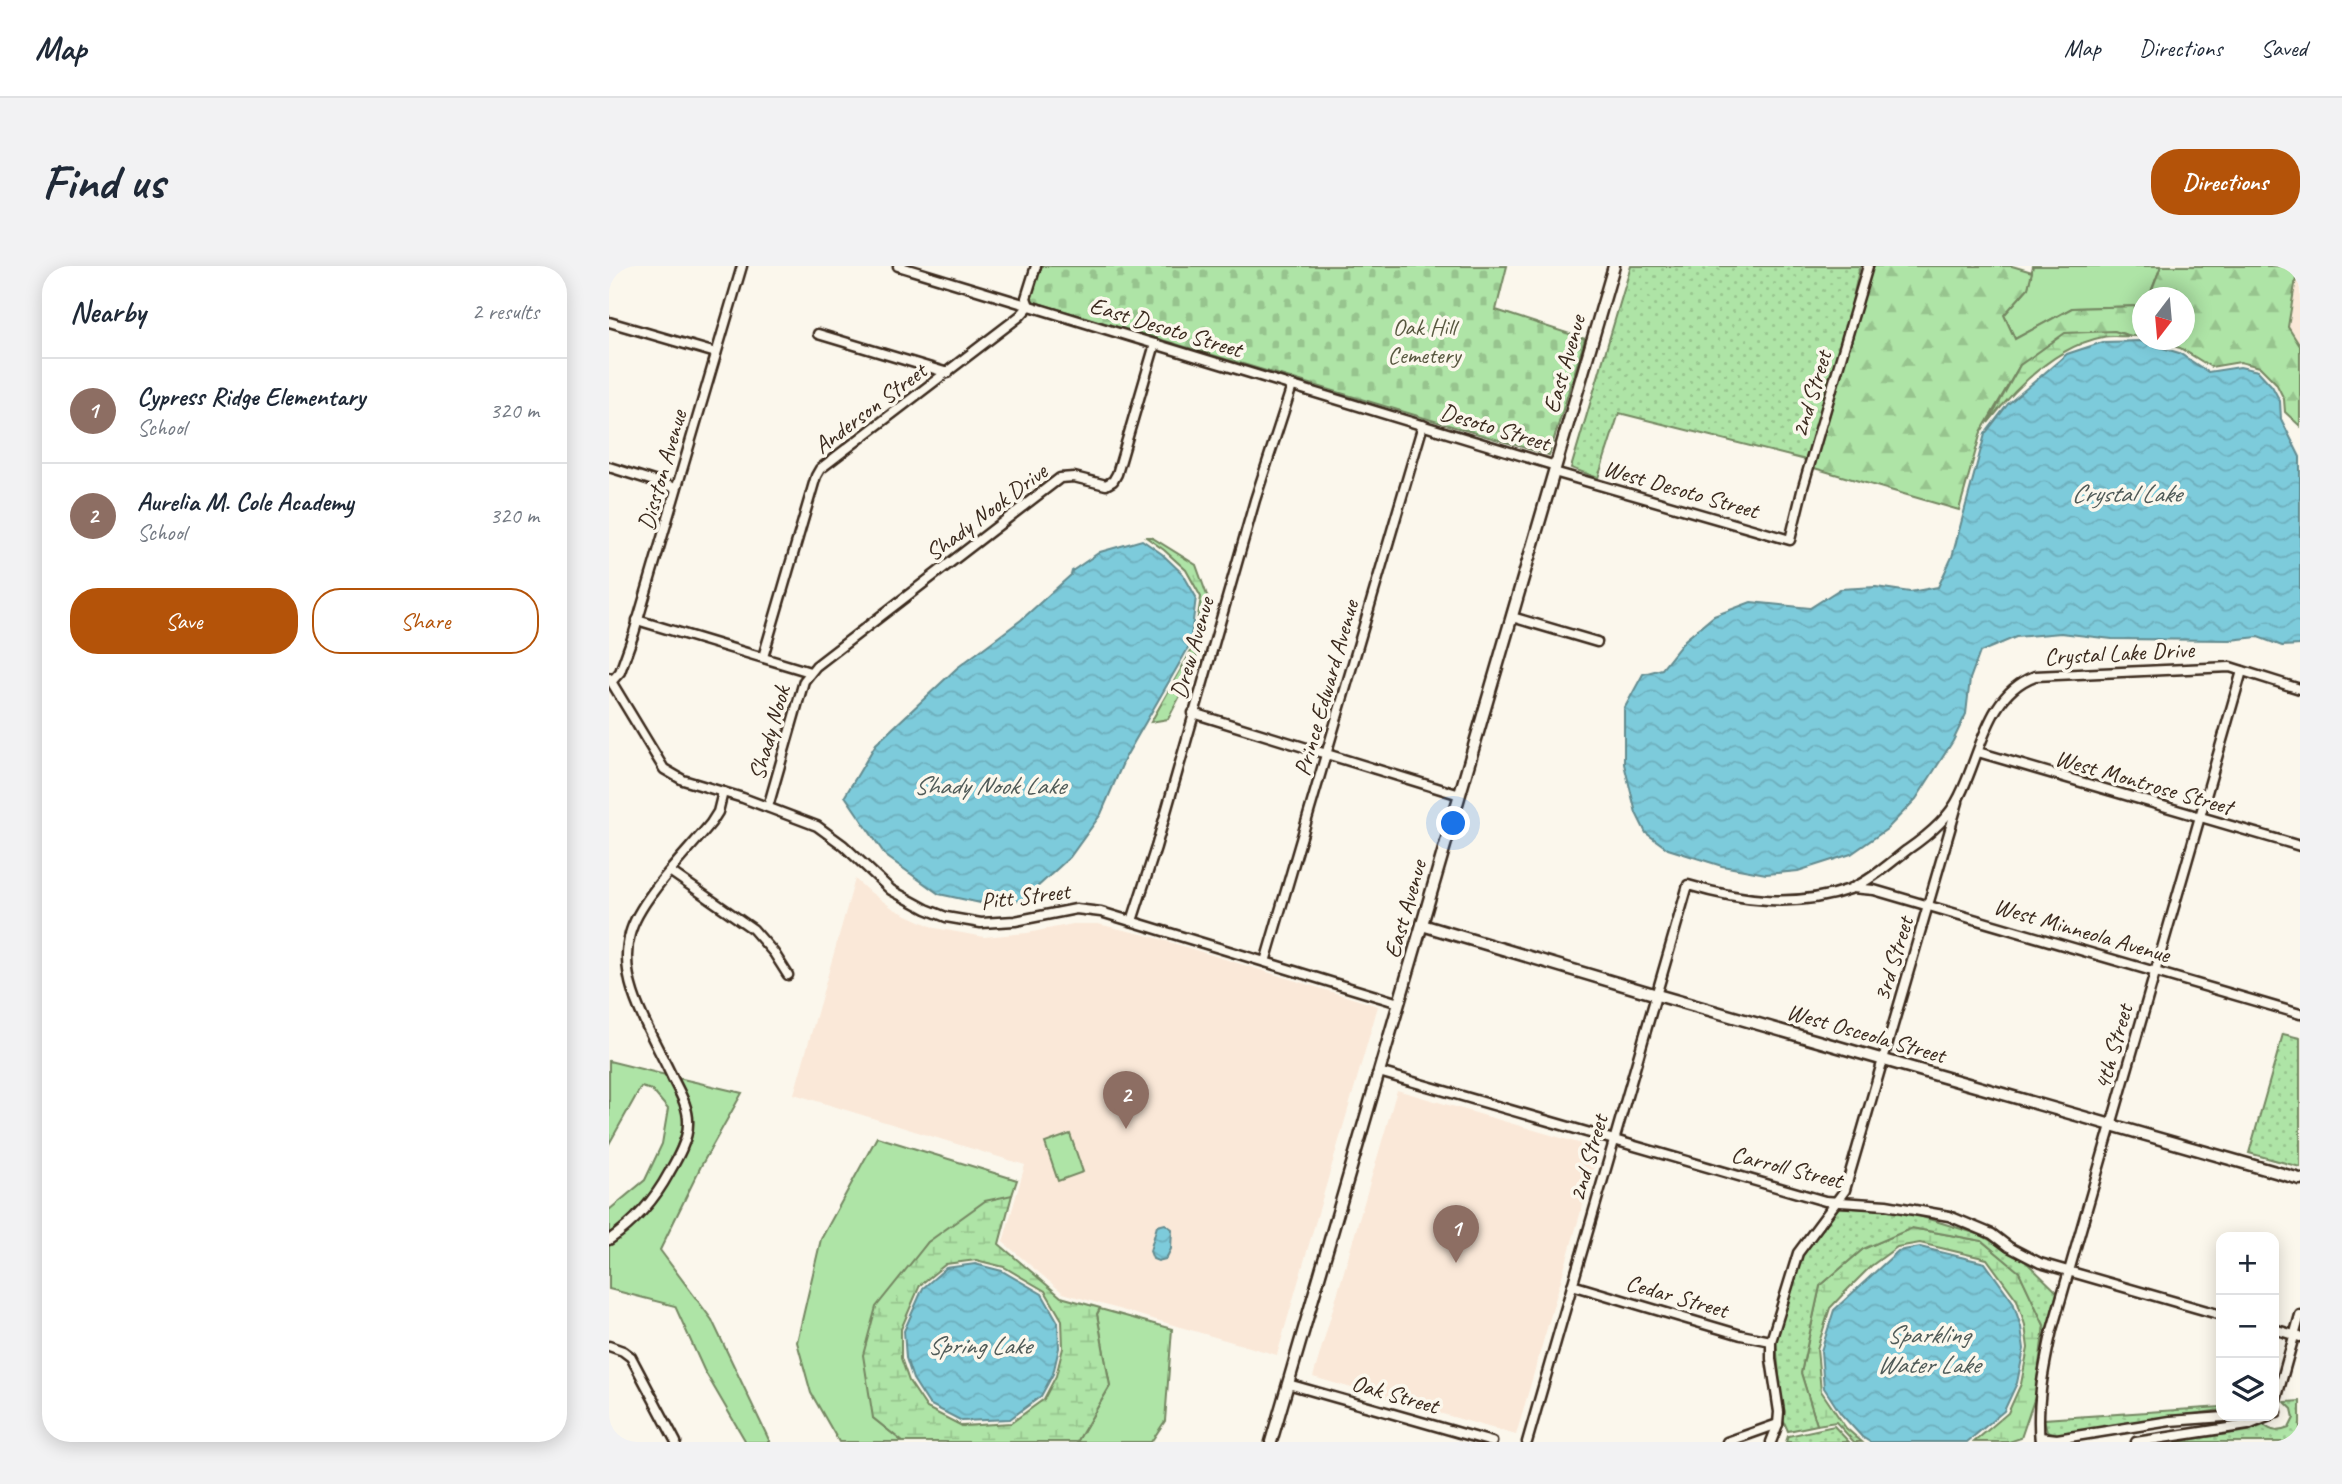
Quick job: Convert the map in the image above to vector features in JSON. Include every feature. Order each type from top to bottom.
[{"type":"street","name":"Disston Avenue","points":[[610,680],[620,672],[638,620],[742,266]]},
{"type":"street","name":"East Desoto Street","points":[[898,266],[1423,425]]},
{"type":"street","points":[[1029,306],[1025,298],[1036,266]]},
{"type":"street","name":"East Avenue","points":[[1271,1442],[1614,266]]},
{"type":"street","name":"2nd Street","points":[[1792,533],[1868,266]]},
{"type":"street","name":"Anderson Street","points":[[764,657],[820,469],[948,373],[1029,306]]},
{"type":"street","points":[[609,322],[716,353]]},
{"type":"street","points":[[818,334],[948,373]]},
{"type":"street","name":"Shady Nook Drive","points":[[810,672],[1060,478],[1074,477],[1109,485],[1122,460],[1156,344]]},
{"type":"street","name":"Drew Avenue","points":[[1132,921],[1156,847],[1255,500],[1292,386]]},
{"type":"street","name":"Desoto Street","points":[[1423,425],[1555,469]]},
{"type":"street","name":"Prince Edward Avenue","points":[[1265,962],[1423,425]]},
{"type":"street","points":[[609,467],[676,488]]},
{"type":"street","name":"West Desoto Street","points":[[1555,469],[1790,540],[1792,533]]},
{"type":"street","points":[[1512,617],[1597,642]]},
{"type":"street","points":[[638,620],[810,672]]},
{"type":"street","name":"Crystal Lake Drive","points":[[1688,885],[1733,897],[1780,901],[1813,898],[1852,888],[1923,839],[1959,799],[2001,699],[2014,686],[2035,676],[2185,668],[2230,667],[2242,671]]},
{"type":"street","points":[[2242,671],[2300,689]]},
{"type":"street","name":"4th Street","points":[[2040,1440],[2040,1410],[2047,1353],[2110,1125],[2242,671]]},
{"type":"street","name":"Shady Nook","points":[[768,807],[804,681],[810,672]]},
{"type":"street","name":"Pitt Street","points":[[610,680],[664,769],[683,780],[768,807],[827,831],[891,890],[926,909],[965,922],[994,923],[1085,909],[1399,1003]]},
{"type":"street","points":[[1193,713],[1460,795]]},
{"type":"street","name":"West Montrose Street","points":[[1978,752],[2300,846]]},
{"type":"street","points":[[609,1240],[654,1198],[676,1161],[688,1124],[684,1101],[630,987],[626,957],[629,935],[640,909],[712,823],[718,813],[723,792]]},
{"type":"street","name":"3rd Street","points":[[1771,1442],[1778,1424],[1771,1341],[1798,1253],[1845,1190],[1959,799]]},
{"type":"street","points":[[671,872],[753,929],[774,953],[788,975]]},
{"type":"street","name":"2nd Street","points":[[1527,1442],[1688,885]]},
{"type":"street","name":"West Minneola Avenue","points":[[1852,888],[1874,890],[2300,1014]]},
{"type":"street","name":"West Osceola Street","points":[[1422,925],[2300,1179]]},
{"type":"street","name":"Carroll Street","points":[[1379,1072],[1825,1201],[1886,1205],[1949,1216],[1992,1234],[2009,1247],[2040,1263],[2216,1314]]},
{"type":"street","name":"Cedar Street","points":[[1571,1285],[1741,1335],[1771,1341]]},
{"type":"street","points":[[2279,1392],[2297,1336],[2300,1315]]},
{"type":"street","points":[[2279,1331],[2297,1336]]},
{"type":"street","points":[[609,1346],[631,1357],[676,1442]]},
{"type":"street","name":"Oak Street","points":[[1288,1384],[1492,1442]]},
{"type":"street","points":[[2040,1440],[2216,1418]]},
{"type":"street","points":[[2136,1442],[2248,1425],[2257,1421]]},
{"type":"street","points":[[1727,1442],[1778,1424]]},
{"type":"shaded area","points":[[2300,266],[2300,346],[2288,327]]},
{"type":"shaded area","points":[[855,879],[894,909],[935,928],[984,937],[1027,933],[1073,924],[1098,924],[1150,936],[1378,1006],[1277,1355],[1063,1293],[1003,1242],[1025,1165],[794,1094]]},
{"type":"shaded area","points":[[1397,1090],[1599,1149],[1516,1435],[1313,1377]]},
{"type":"green space","name":"Oak Hill Cemetery","points":[[1031,266],[1507,266],[1496,310],[1585,339],[1549,455],[1021,298]]},
{"type":"green space","points":[[1631,266],[1860,266],[1846,329],[1806,460],[1619,413],[1598,478],[1571,468]]},
{"type":"green space","points":[[1873,266],[2012,266],[2032,272],[2028,288],[2004,315],[2015,339],[2072,308],[2132,306],[2132,336],[2114,331],[2020,365],[1981,432],[1959,510],[1814,468]]},
{"type":"green space","points":[[2033,266],[2161,266],[2153,287],[2132,287],[2132,306],[2072,308],[2015,339],[2004,315],[2028,288]]},
{"type":"green space","points":[[2161,266],[2298,266],[2288,327],[2300,346],[2300,426],[2285,412],[2284,399],[2276,383],[2260,367],[2240,362],[2211,367],[2183,350],[2195,350],[2195,287],[2153,287]]},
{"type":"green space","points":[[2114,331],[2131,336],[2106,336],[2069,349],[2024,382],[1988,423],[2020,365],[2065,333]]},
{"type":"green space","points":[[1146,537],[1151,537],[1196,565],[1209,601],[1193,671],[1168,719],[1151,722],[1193,648],[1201,597],[1186,570]]},
{"type":"green space","points":[[2283,1034],[2300,1038],[2300,1167],[2249,1153]]},
{"type":"green space","points":[[609,1061],[666,1075],[679,1103],[683,1125],[676,1148],[657,1185],[631,1216],[609,1234],[609,1210],[645,1180],[662,1144],[668,1109],[652,1090],[641,1087],[609,1144]]},
{"type":"green space","points":[[678,1078],[742,1093],[701,1166],[660,1250],[712,1320],[770,1442],[746,1442],[704,1370],[675,1306],[609,1289],[609,1246],[655,1204],[679,1165],[691,1134],[692,1112]]},
{"type":"green space","points":[[1070,1134],[1083,1172],[1058,1181],[1045,1143]]},
{"type":"green space","points":[[877,1137],[1017,1180],[1012,1195],[928,1242],[904,1275],[873,1418],[903,1442],[839,1442],[811,1393],[797,1342],[821,1239]]},
{"type":"green space","points":[[1012,1195],[999,1244],[1061,1297],[1100,1308],[1097,1314],[1110,1386],[1077,1442],[903,1442],[873,1418],[863,1355],[876,1307],[928,1242],[985,1201]],"holes":[[[976,1260],[1004,1267],[1045,1291],[1062,1320],[1063,1348],[1056,1376],[1044,1399],[1011,1423],[962,1426],[927,1408],[909,1381],[901,1358],[901,1329],[920,1285],[946,1264]]]},
{"type":"green space","points":[[1839,1207],[1885,1210],[1919,1216],[1981,1235],[2025,1261],[2057,1292],[2042,1351],[2044,1325],[2019,1272],[1982,1241],[1912,1228],[1863,1249],[1820,1286],[1801,1373],[1817,1425],[1788,1431],[1783,1420],[1776,1342],[1802,1255]]},
{"type":"green space","points":[[1912,1228],[1982,1241],[2019,1271],[2044,1325],[2035,1397],[2021,1438],[2009,1442],[1974,1442],[2008,1413],[2021,1384],[2028,1348],[2025,1325],[2017,1300],[1987,1259],[1920,1243],[1897,1247],[1871,1266],[1848,1289],[1830,1308],[1817,1349],[1821,1391],[1846,1428],[1862,1442],[1854,1442],[1836,1422],[1817,1425],[1801,1373],[1820,1286],[1863,1249]]},
{"type":"green space","points":[[1100,1309],[1172,1329],[1165,1421],[1151,1442],[1077,1442],[1110,1386],[1097,1314]]},
{"type":"green space","points":[[2300,1401],[2300,1442],[2172,1442],[2248,1431],[2264,1425],[2279,1431],[2289,1428],[2294,1418],[2292,1409],[2285,1402]]},
{"type":"green space","points":[[2216,1407],[2216,1411],[2057,1434],[2047,1431],[2044,1419]]},
{"type":"green space","points":[[1834,1426],[1849,1442],[1786,1442],[1788,1436]]},
{"type":"water","name":"Crystal Lake","points":[[2132,341],[2132,350],[2169,350],[2179,353],[2208,372],[2240,367],[2258,371],[2272,386],[2280,401],[2281,419],[2300,457],[2300,645],[2282,646],[2258,637],[2230,640],[2112,639],[2061,633],[2016,637],[1980,652],[1970,679],[1966,714],[1953,741],[1916,799],[1887,829],[1851,854],[1798,871],[1766,874],[1722,866],[1668,849],[1646,833],[1636,813],[1624,764],[1624,709],[1643,674],[1662,669],[1685,640],[1714,616],[1751,602],[1810,608],[1840,589],[1876,587],[1910,592],[1938,587],[1952,557],[1985,434],[2008,404],[2067,354],[2103,342]]},
{"type":"water","name":"Shady Nook Lake","points":[[1142,540],[1183,574],[1196,597],[1190,645],[1125,758],[1101,814],[1070,857],[1022,901],[985,904],[939,894],[886,856],[845,796],[876,744],[957,668],[1021,620],[1071,575],[1072,571],[1100,552]]},
{"type":"water","points":[[1165,1224],[1172,1229],[1171,1249],[1166,1259],[1158,1261],[1153,1259],[1150,1251],[1157,1226]]},
{"type":"water","name":"Sparkling Water Lake","points":[[1920,1247],[1985,1263],[2013,1302],[2024,1349],[2017,1383],[2004,1411],[1967,1442],[1870,1442],[1841,1414],[1824,1388],[1821,1351],[1834,1310],[1898,1251]]},
{"type":"water","name":"Spring Lake","points":[[975,1264],[1002,1271],[1042,1294],[1058,1322],[1059,1348],[1053,1374],[1041,1396],[1010,1419],[962,1421],[929,1404],[913,1379],[906,1358],[904,1331],[923,1288],[946,1268]]},
{"type":"place","name":"Aurelia M. Cole Academy","points":[[1126,1129]]},
{"type":"place","name":"Cypress Ridge Elementary","points":[[1456,1263]]}]
